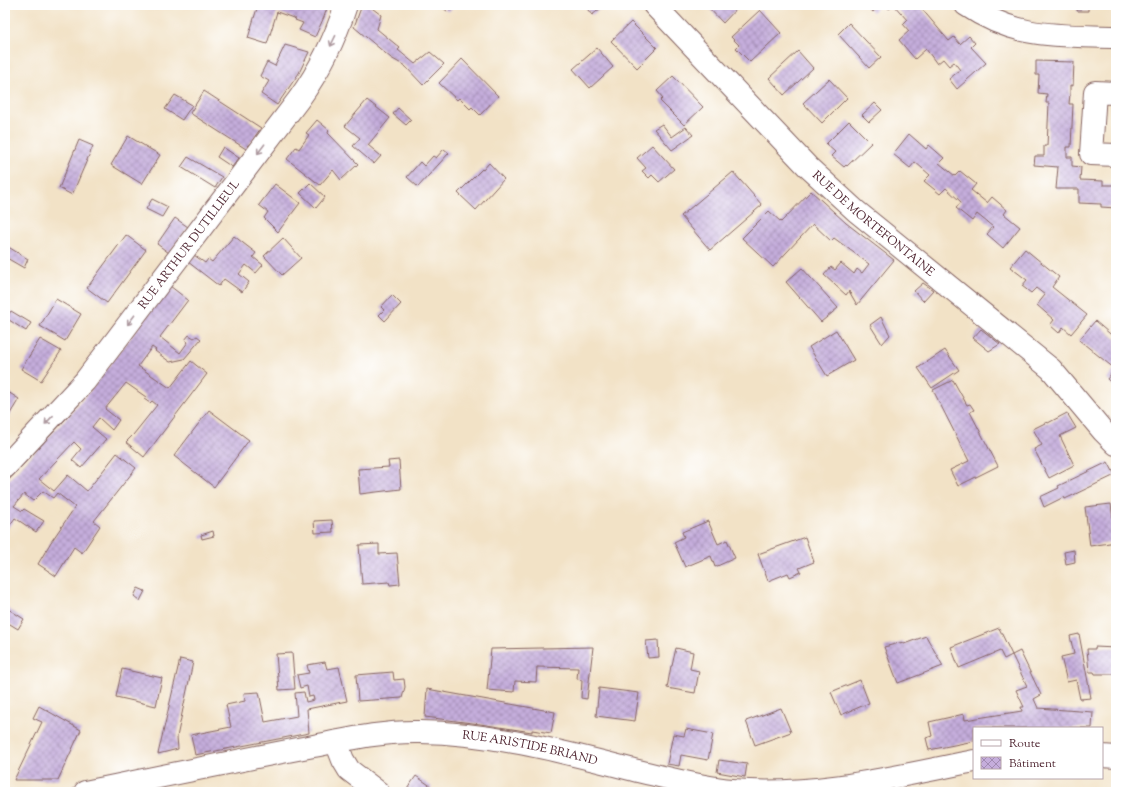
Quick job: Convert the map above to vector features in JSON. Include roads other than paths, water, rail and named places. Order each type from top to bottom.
[{"type":"street","name":"RUE ARTHUR DUTILLIEUL","points":[[5,467],[85,380],[299,99],[319,68],[334,40],[346,5]]},
{"type":"street","name":"RUE DE MORTEFONTAINE","points":[[654,5],[808,167],[856,211],[1051,369],[1110,437],[1116,454]]},
{"type":"street","points":[[966,5],[976,12],[1000,24],[1035,33],[1116,37]]},
{"type":"street","points":[[1116,92],[1095,92],[1092,154],[1116,155]]},
{"type":"street","name":"RUE ARISTIDE BRIAND","points":[[85,792],[336,742],[404,732],[459,734],[544,748],[691,783],[731,790],[750,791],[795,790],[852,784],[902,776],[973,760]]},
{"type":"street","points":[[336,742],[343,760],[349,770],[378,792]]},
{"type":"street","points":[[1103,756],[1116,757]]}]
